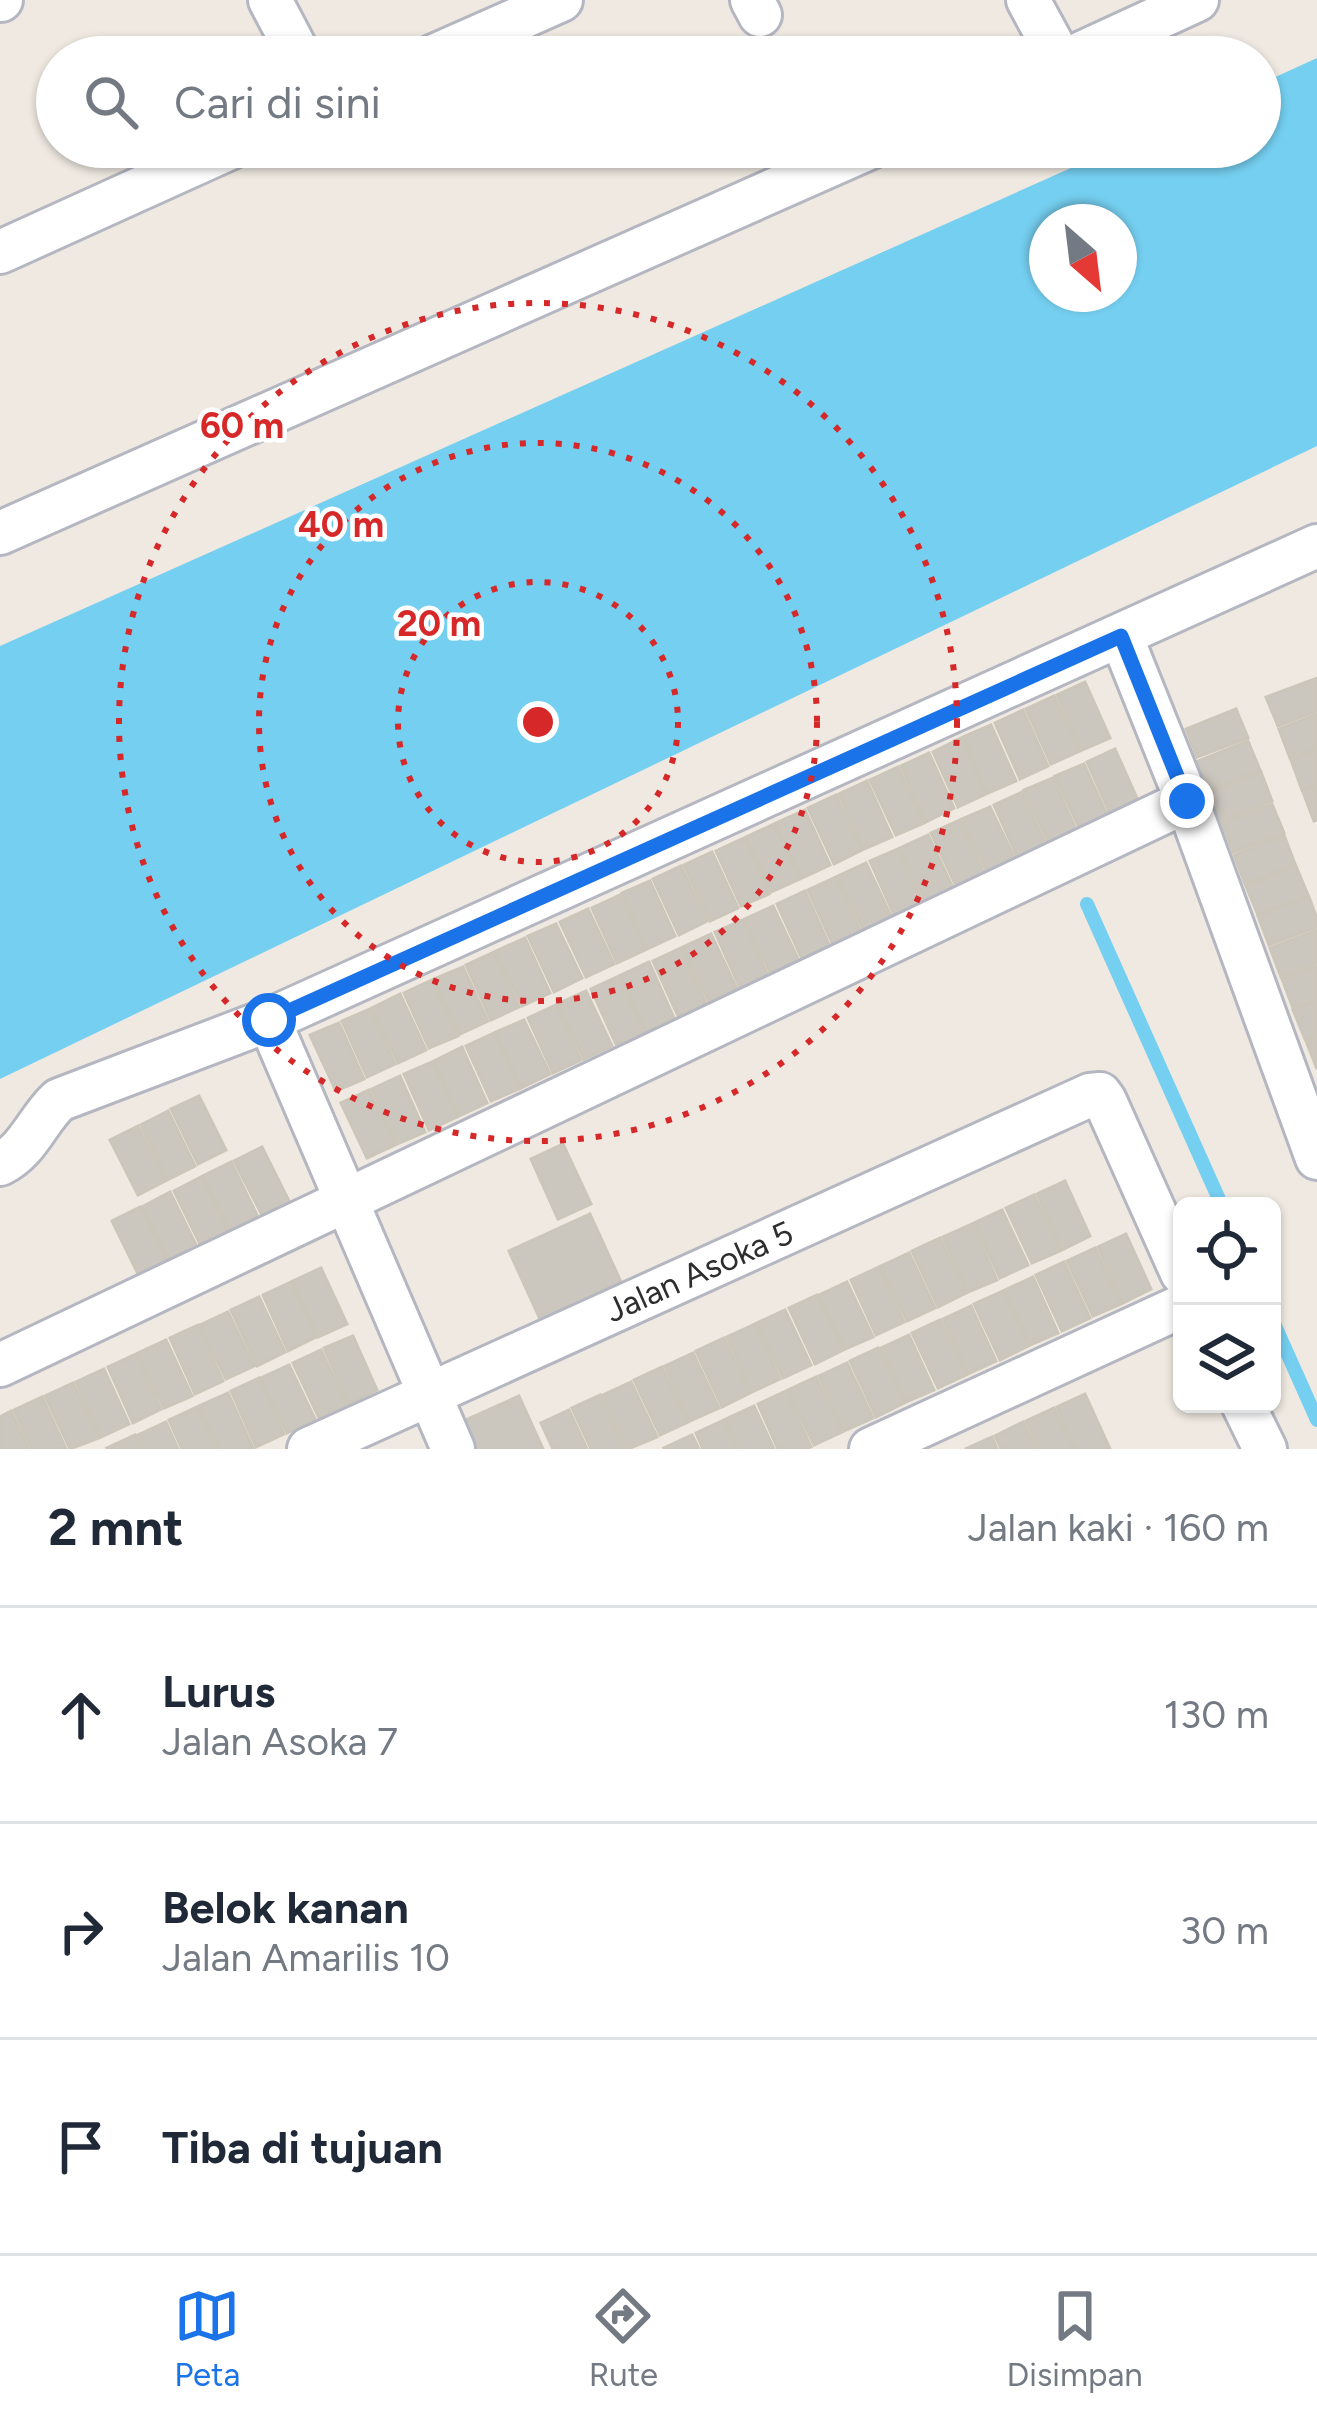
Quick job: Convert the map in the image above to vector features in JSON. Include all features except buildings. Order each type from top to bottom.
[{"type":"street","points":[[270,0],[289,36]]},
{"type":"street","points":[[1028,0],[1048,36]]},
{"type":"street","points":[[1118,36],[1196,0]]},
{"type":"street","points":[[473,36],[534,5]]},
{"type":"street","points":[[0,252],[186,168]]},
{"type":"street","points":[[0,533],[824,168]]},
{"type":"street","points":[[0,1164],[20,1151],[59,1100],[269,1020],[1317,546]]},
{"type":"street","points":[[1121,636],[1187,801],[1317,1158]]},
{"type":"street","points":[[0,1365],[1187,801]]},
{"type":"street","points":[[269,1020],[453,1449]]},
{"type":"street","name":"Jalan Asoka 5","points":[[309,1449],[1090,1095],[1100,1094],[1105,1101],[1173,1254]]},
{"type":"street","points":[[871,1449],[1173,1310]]},
{"type":"street","points":[[1248,1413],[1265,1449]]},
{"type":"water","points":[[1317,58],[1317,446],[0,1079],[0,646],[1071,168],[1281,168],[1281,74]]},
{"type":"waterway","points":[[1087,904],[1218,1197]]},
{"type":"waterway","points":[[1281,1339],[1317,1420]]},
{"type":"route","points":[[269,1020],[1121,636],[1187,801]]}]
